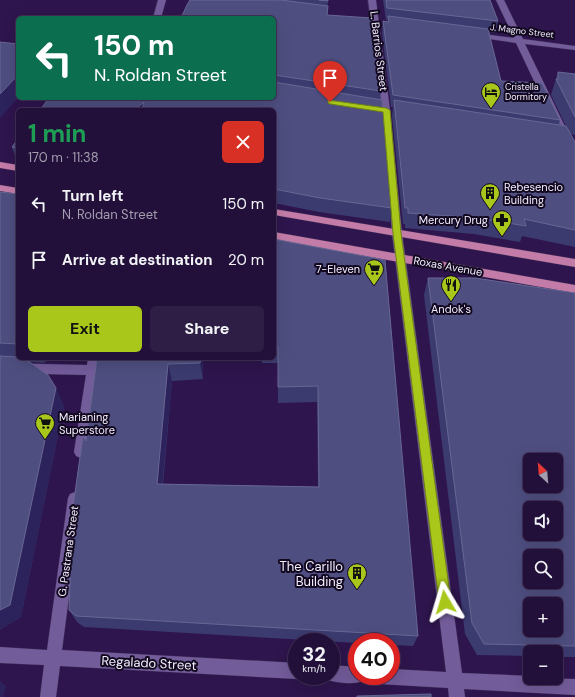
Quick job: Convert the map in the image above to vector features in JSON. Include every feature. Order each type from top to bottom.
[{"type":"main road","points":[[0,165],[16,168]]},
{"type":"main road","points":[[0,188],[16,191]]},
{"type":"main road","points":[[276,212],[575,263]]},
{"type":"main road","name":"Roxas Avenue","points":[[276,236],[575,288]]},
{"type":"street","points":[[158,16],[162,0]]},
{"type":"street","name":"L. Barrios Street","points":[[372,0],[386,110],[397,233],[457,697]]},
{"type":"street","points":[[500,0],[519,40],[571,139],[575,157]]},
{"type":"street","name":"J. Magno Street","points":[[466,34],[575,48]]},
{"type":"street","points":[[551,136],[571,139]]},
{"type":"street","points":[[0,368],[93,364],[80,463]]},
{"type":"street","name":"G. Pastrana Street","points":[[48,697],[77,487]]},
{"type":"street","name":"Regalado Street","points":[[0,655],[288,671]]},
{"type":"street","points":[[400,677],[575,686]]},
{"type":"building","points":[[190,0],[281,0],[328,6],[327,15],[372,18],[381,91],[276,75],[276,16],[182,16]]},
{"type":"building","points":[[386,0],[490,0],[498,21],[387,8]]},
{"type":"building","points":[[388,16],[488,29],[501,81],[542,83],[560,120],[393,95],[383,21],[389,22]]},
{"type":"building","points":[[0,42],[16,44],[16,77],[0,94]]},
{"type":"building","points":[[558,72],[575,74],[575,117],[556,79],[558,79]]},
{"type":"building","points":[[276,82],[382,100],[392,208],[320,198],[276,189],[276,108],[142,108],[144,102],[137,108],[42,108],[48,100],[276,100]]},
{"type":"building","points":[[394,100],[566,126],[575,142],[575,230],[524,219],[526,226],[478,218],[408,213],[408,208],[405,208]]},
{"type":"building","points":[[16,142],[16,148],[12,147]]},
{"type":"building","points":[[0,192],[16,194],[16,344],[0,343]]},
{"type":"building","points":[[276,239],[385,260],[418,636],[400,635],[400,633],[367,633],[76,616],[69,610],[73,507],[83,436],[86,441],[97,360],[201,360],[200,363],[168,364],[157,484],[319,487],[318,386],[278,387],[278,347],[276,347]]},
{"type":"building","points":[[428,278],[475,278],[575,293],[575,646],[484,644],[472,623]]},
{"type":"building","points":[[0,356],[16,357],[16,360],[27,360],[48,375],[56,388],[10,605],[0,610]]},
{"type":"building","points":[[431,694],[431,697],[357,697],[357,696]]},
{"type":"place","name":"Cristella Dormitory","points":[[491,109]]},
{"type":"place","name":"Rebesencio Building","points":[[490,210]]},
{"type":"place","name":"Mercury Drug","points":[[502,237]]},
{"type":"place","name":"7-Eleven","points":[[374,286]]},
{"type":"place","name":"Andok's","points":[[451,302]]},
{"type":"place","name":"Marianing Superstore","points":[[45,440]]},
{"type":"place","name":"The Carillo Building","points":[[357,590]]},
{"type":"route","points":[[330,102],[386,110],[397,233],[445,602]]}]
